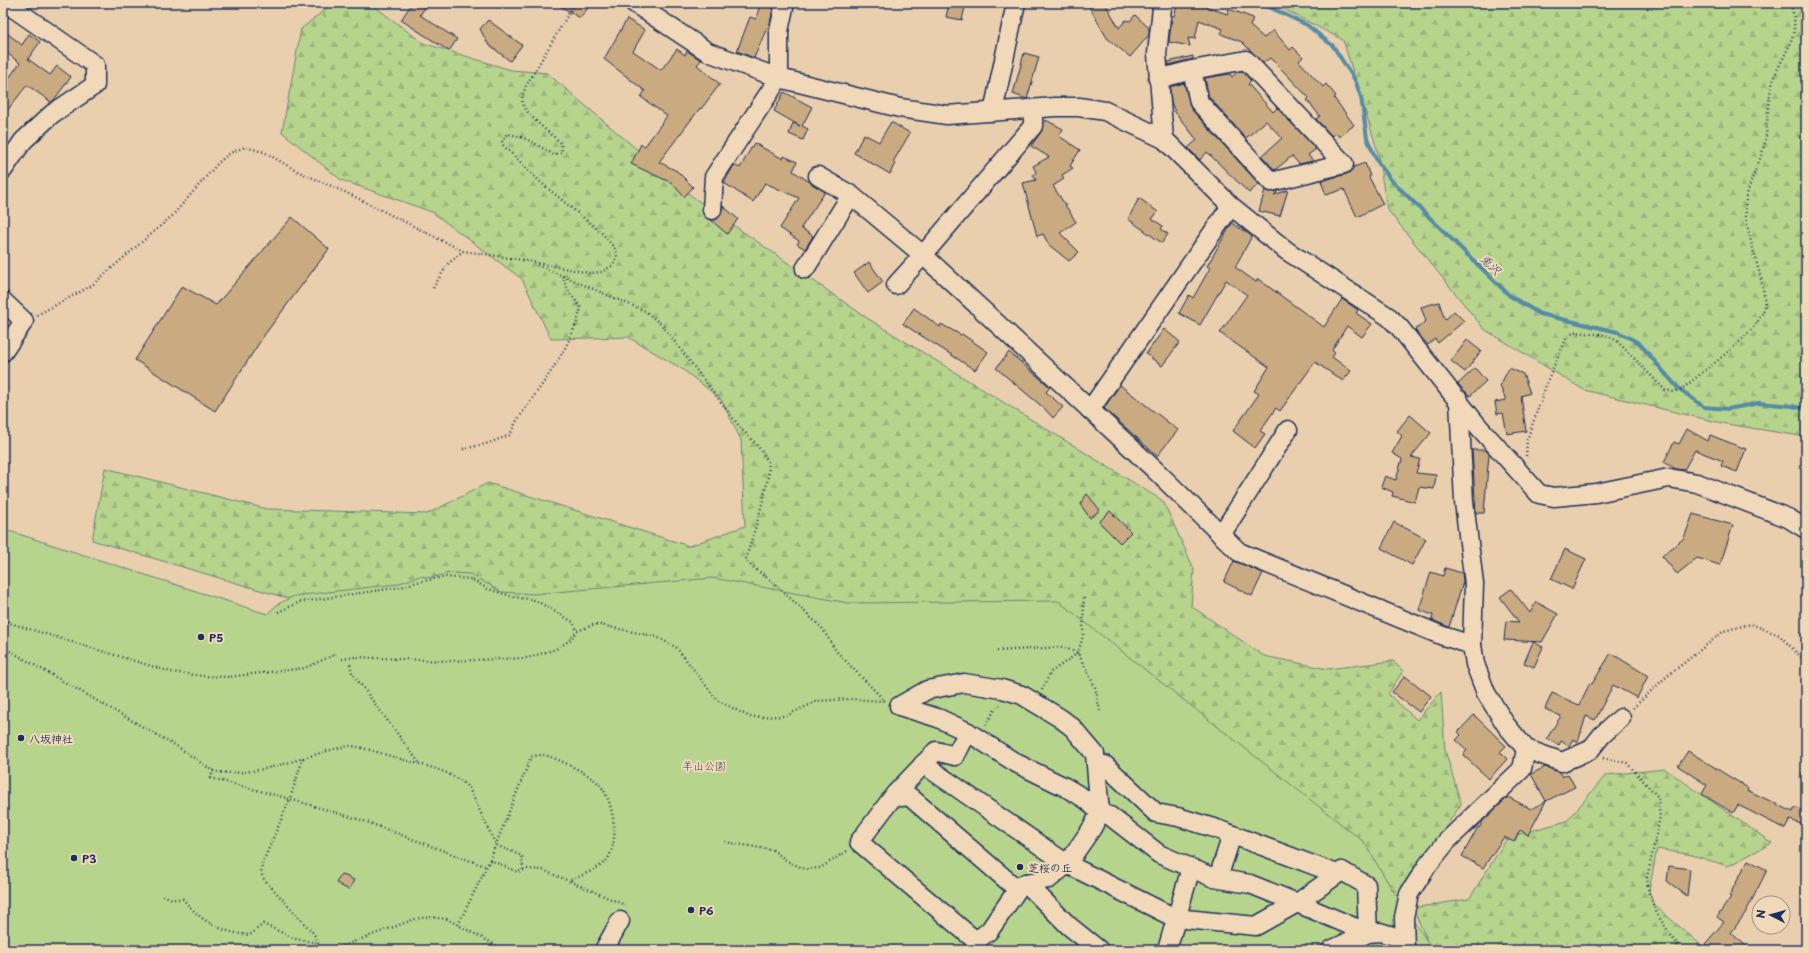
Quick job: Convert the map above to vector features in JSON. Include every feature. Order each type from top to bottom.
[{"type":"street","points":[[3,170],[23,141],[52,114],[94,85],[95,65],[6,3]]},
{"type":"street","points":[[634,3],[708,52],[779,78],[900,108],[947,115],[1078,107],[1105,111],[1164,139],[1231,206],[1287,251],[1389,317],[1400,328],[1524,479],[1539,494],[1554,497],[1596,493],[1669,478],[1697,484],[1788,518],[1806,528]]},
{"type":"street","points":[[712,210],[714,177],[779,78],[780,32],[785,3]]},
{"type":"street","points":[[993,112],[1016,3]]},
{"type":"street","points":[[1160,3],[1162,8],[1157,54],[1164,139]]},
{"type":"street","points":[[1158,79],[1192,70],[1246,60],[1344,164],[1271,182],[1199,102],[1192,70]]},
{"type":"street","points":[[896,285],[1033,126],[1033,109]]},
{"type":"street","points":[[818,176],[851,195],[923,254],[1154,469],[1239,552],[1443,636],[1472,645]]},
{"type":"street","points":[[805,269],[851,195]]},
{"type":"street","points":[[1090,410],[1231,206]]},
{"type":"street","points":[[3,301],[24,321],[3,352]]},
{"type":"street","points":[[1459,400],[1464,502],[1474,584],[1472,645],[1475,664],[1486,693],[1506,725],[1526,749],[1562,762],[1590,750],[1602,735],[1621,718]]},
{"type":"street","points":[[1221,535],[1288,430]]},
{"type":"street","points":[[892,704],[927,690],[964,683],[1014,692],[1035,702],[1072,727],[1095,754],[1100,813],[1067,864],[1049,879],[1021,886],[989,931],[976,945],[859,842],[895,794],[936,751],[955,756],[973,735]]},
{"type":"street","points":[[892,704],[938,718],[973,735],[1016,763],[1065,787],[1087,800],[1100,813],[1110,816],[1159,854],[1218,878],[1250,884],[1368,933]]},
{"type":"street","points":[[1331,950],[1368,933],[1380,932],[1404,945],[1404,917],[1409,894],[1416,882],[1448,840],[1522,769],[1526,749]]},
{"type":"street","points":[[923,764],[1067,864],[1176,918],[1256,926],[1297,903],[1342,871],[1366,885],[1368,933]]},
{"type":"street","points":[[1097,765],[1105,765],[1156,813],[1178,817],[1232,835],[1337,874]]},
{"type":"street","points":[[895,794],[901,797],[909,796],[1099,950]]},
{"type":"street","points":[[1218,878],[1232,835]]},
{"type":"street","points":[[1167,950],[1191,868]]},
{"type":"street","points":[[604,950],[623,914]]},
{"type":"path","points":[[24,321],[91,286],[172,216],[219,162],[230,153],[245,147],[264,152],[297,171],[347,193],[463,251],[589,273],[602,272],[613,265],[617,257],[616,250],[603,234],[539,181],[503,145],[502,141],[507,134],[526,139],[554,155],[562,152],[561,143],[527,112],[523,105],[522,98],[526,86],[574,3]]},
{"type":"path","points":[[1524,479],[1527,440],[1549,377],[1567,337],[1576,332],[1606,335],[1617,341],[1665,390],[1674,392],[1682,389],[1750,332],[1764,312],[1764,297],[1746,220],[1746,200],[1764,144],[1772,85],[1790,46],[1795,29],[1796,19],[1790,3]]},
{"type":"path","points":[[433,288],[448,264],[463,251]]},
{"type":"path","points":[[533,263],[644,311],[662,324],[743,431],[759,447],[768,464],[768,479],[746,558],[748,563],[776,585],[822,628],[836,651],[892,704]]},
{"type":"path","points":[[463,449],[486,444],[510,435],[520,416],[565,350],[576,328],[582,308],[569,292],[562,275]]},
{"type":"path","points":[[278,612],[300,602],[401,588],[417,582],[451,578],[470,579],[494,591],[514,597],[534,600],[573,622],[577,631]]},
{"type":"path","points":[[1035,702],[1052,672],[1078,653],[1083,636],[1084,595]]},
{"type":"path","points":[[3,621],[171,672],[204,676],[227,676],[305,668],[336,654]]},
{"type":"path","points":[[342,659],[355,657],[448,661],[528,658],[543,654],[562,646],[569,641],[577,631],[596,624],[657,637],[682,653],[717,700],[750,716],[786,716],[817,701],[848,699],[892,704]]},
{"type":"path","points":[[1621,718],[1671,674],[1724,631],[1751,624],[1779,635],[1806,662]]},
{"type":"path","points":[[3,647],[178,747],[213,771],[227,774],[281,765],[351,746],[420,764],[462,781],[469,788],[496,845],[522,856],[523,870]]},
{"type":"path","points":[[997,651],[1062,647],[1078,653],[1095,686],[1100,712]]},
{"type":"path","points":[[350,664],[352,673],[420,764]]},
{"type":"path","points":[[973,735],[994,711],[1014,692]]},
{"type":"path","points":[[3,763],[8,751]]},
{"type":"path","points":[[1584,753],[1626,763],[1658,797],[1660,817],[1648,878],[1649,894],[1656,914],[1674,940],[1683,950]]},
{"type":"path","points":[[458,925],[490,860],[530,757],[542,755],[562,761],[600,784],[610,806],[615,823],[613,848],[606,862],[569,881]]},
{"type":"path","points":[[303,758],[290,799],[262,864],[261,873],[264,879],[314,934],[322,950]]},
{"type":"path","points":[[1800,778],[1806,766]]},
{"type":"path","points":[[213,771],[211,778],[364,821],[486,867]]},
{"type":"path","points":[[725,842],[773,850],[787,861],[805,869],[820,868],[859,842]]},
{"type":"path","points":[[490,860],[505,868],[518,872],[523,870],[544,870],[569,881],[623,914]]},
{"type":"path","points":[[163,895],[172,899],[183,899],[195,913],[212,924],[235,934],[250,935],[263,924],[296,939],[318,943]]},
{"type":"path","points":[[332,950],[415,919],[428,917],[447,919],[505,950]]},
{"type":"green space","points":[[333,3],[370,3],[423,43],[511,70],[547,73],[693,197],[867,318],[1163,501],[1194,569],[1191,606],[1264,656],[1328,669],[1393,661],[1403,671],[1388,694],[1417,720],[1441,692],[1445,750],[1461,804],[1401,894],[1266,814],[290,599],[92,540],[105,468],[267,509],[427,514],[488,483],[689,546],[745,526],[741,440],[721,399],[682,369],[628,337],[551,339],[522,279],[432,212],[341,180],[282,132],[301,29]]},
{"type":"green space","points":[[1272,3],[1806,3],[1806,437],[1721,423],[1584,390],[1484,329],[1387,209],[1377,149],[1343,40]]},
{"type":"green space","name":"羊山公園","points":[[3,529],[267,614],[278,604],[294,596],[397,584],[420,576],[430,578],[450,573],[471,574],[501,592],[534,594],[713,578],[848,603],[1058,601],[1364,842],[1390,886],[1433,950],[3,950]]},
{"type":"green space","points":[[1665,769],[1772,843],[1728,866],[1692,855],[1657,849],[1649,891],[1654,905],[1707,950],[1431,950],[1413,908],[1469,899],[1508,837],[1567,821],[1606,775]]},
{"type":"building","points":[[412,3],[428,3],[420,15],[457,39],[449,51],[401,20]]},
{"type":"building","points":[[555,3],[592,3],[580,18]]},
{"type":"building","points":[[949,3],[966,3],[962,20],[946,17]]},
{"type":"building","points":[[1087,3],[1105,3],[1119,28],[1126,20],[1130,21],[1135,15],[1149,28],[1149,35],[1130,57],[1107,38]]},
{"type":"building","points":[[1178,3],[1197,3],[1227,14],[1229,9],[1253,18],[1250,26],[1264,38],[1273,30],[1290,50],[1293,47],[1303,57],[1299,61],[1323,87],[1326,84],[1336,96],[1334,98],[1354,125],[1339,137],[1336,133],[1332,136],[1316,119],[1320,116],[1307,100],[1309,98],[1270,58],[1263,63],[1242,42],[1221,34],[1223,29],[1199,20],[1195,39],[1188,38],[1190,46],[1169,42],[1172,16],[1174,16]]},
{"type":"building","points":[[760,4],[773,8],[769,29],[767,28],[754,58],[737,51],[750,17],[756,19]]},
{"type":"building","points":[[627,19],[645,30],[633,51],[661,70],[677,49],[685,55],[687,51],[701,60],[697,65],[720,84],[659,162],[677,171],[693,187],[684,197],[672,183],[631,164],[641,144],[645,146],[667,116],[641,97],[645,91],[604,59]]},
{"type":"building","points":[[488,20],[522,45],[510,61],[488,44],[480,29]]},
{"type":"building","points":[[3,30],[22,45],[29,34],[40,42],[28,59],[50,75],[57,66],[71,77],[53,101],[51,102],[27,85],[3,116],[3,86],[20,63],[3,50]]},
{"type":"building","points":[[1024,53],[1039,57],[1027,99],[1013,94]]},
{"type":"building","points":[[1193,56],[1193,59],[1168,65],[1168,62]]},
{"type":"building","points":[[1242,71],[1251,81],[1248,84],[1273,112],[1277,108],[1316,149],[1308,155],[1313,161],[1299,164],[1292,156],[1275,170],[1262,156],[1282,138],[1266,121],[1246,138],[1209,97],[1205,78],[1230,74],[1232,77],[1237,72]]},
{"type":"building","points":[[1184,83],[1191,109],[1259,184],[1249,193],[1207,152],[1200,160],[1188,148],[1197,140],[1175,112],[1171,102],[1170,87]]},
{"type":"building","points":[[784,92],[812,107],[802,126],[808,129],[803,140],[789,134],[793,123],[800,126],[774,111]]},
{"type":"building","points":[[1046,120],[1063,129],[1059,136],[1080,150],[1070,166],[1073,168],[1062,175],[1064,179],[1053,186],[1076,222],[1060,233],[1079,252],[1069,261],[1049,245],[1043,234],[1037,236],[1023,183],[1036,180],[1033,175],[1036,172],[1033,166],[1049,157],[1031,146],[1041,132]]},
{"type":"building","points":[[891,122],[910,133],[893,162],[895,163],[890,174],[854,153],[864,134],[879,142]]},
{"type":"building","points":[[754,143],[783,159],[784,156],[797,162],[793,171],[825,192],[801,228],[813,236],[805,249],[797,244],[799,241],[780,228],[799,198],[765,183],[753,202],[724,183],[734,165],[740,168]]},
{"type":"building","points":[[1365,163],[1370,176],[1369,177],[1383,204],[1357,217],[1344,189],[1326,195],[1321,181],[1347,174],[1354,167]]},
{"type":"building","points":[[1265,190],[1268,192],[1278,191],[1274,195],[1288,190],[1280,216],[1259,211]]},
{"type":"building","points":[[1139,198],[1158,212],[1152,219],[1163,226],[1161,229],[1168,234],[1162,243],[1128,219]]},
{"type":"building","points":[[723,206],[738,219],[727,234],[711,220],[716,220],[720,216]]},
{"type":"building","points":[[292,217],[329,249],[265,334],[215,411],[135,360],[182,286],[216,305]]},
{"type":"building","points":[[1232,223],[1252,236],[1235,267],[1256,282],[1258,279],[1324,327],[1342,299],[1358,310],[1356,313],[1372,324],[1362,337],[1347,326],[1332,350],[1335,353],[1332,357],[1351,371],[1343,381],[1315,362],[1280,411],[1276,408],[1260,431],[1265,434],[1255,448],[1233,431],[1259,394],[1254,391],[1269,367],[1220,333],[1247,295],[1226,280],[1200,325],[1179,313],[1189,295],[1193,298],[1210,268],[1207,266]]},
{"type":"building","points":[[869,262],[883,282],[868,293],[854,273]]},
{"type":"building","points":[[1439,302],[1445,320],[1454,311],[1464,321],[1438,343],[1435,339],[1428,345],[1415,330],[1426,321],[1421,307]]},
{"type":"building","points":[[914,308],[940,327],[941,324],[961,335],[962,334],[988,352],[975,370],[903,324]]},
{"type":"building","points":[[1164,329],[1180,342],[1162,366],[1146,354]]},
{"type":"building","points":[[1467,340],[1481,351],[1465,372],[1451,361]]},
{"type":"building","points":[[1009,352],[1050,387],[1046,392],[1063,407],[1053,418],[1045,409],[996,368]]},
{"type":"building","points":[[1475,368],[1486,381],[1470,396],[1458,384]]},
{"type":"building","points":[[1509,368],[1523,374],[1530,393],[1521,396],[1526,431],[1507,434],[1503,413],[1497,414],[1495,402],[1506,400],[1500,386]]},
{"type":"building","points":[[1120,385],[1178,430],[1157,456],[1104,408]]},
{"type":"building","points":[[1410,415],[1431,433],[1411,457],[1420,459],[1416,473],[1436,475],[1434,489],[1419,487],[1415,502],[1392,496],[1393,492],[1381,487],[1385,476],[1396,480],[1402,459],[1392,453],[1402,436],[1397,431]]},
{"type":"building","points":[[1687,429],[1708,441],[1710,435],[1746,449],[1737,472],[1721,466],[1723,461],[1695,450],[1684,470],[1676,469],[1664,462],[1674,442],[1679,444]]},
{"type":"building","points":[[1472,450],[1486,450],[1489,454],[1484,513],[1476,513]]},
{"type":"building","points":[[1087,494],[1100,510],[1090,518],[1080,504]]},
{"type":"building","points":[[1110,511],[1131,532],[1120,543],[1099,522]]},
{"type":"building","points":[[1693,514],[1733,525],[1720,565],[1697,558],[1677,574],[1662,556],[1684,538]]},
{"type":"building","points":[[1394,522],[1426,539],[1412,565],[1381,548]]},
{"type":"building","points":[[1565,549],[1586,559],[1572,589],[1551,579]]},
{"type":"building","points":[[1234,561],[1263,573],[1252,596],[1224,582]]},
{"type":"building","points":[[1445,568],[1462,573],[1463,582],[1449,627],[1432,620],[1433,615],[1419,610],[1431,572],[1443,576]]},
{"type":"building","points":[[1511,589],[1530,613],[1536,602],[1558,614],[1542,642],[1504,640],[1506,621],[1519,622],[1500,597]]},
{"type":"building","points":[[1533,642],[1543,647],[1534,667],[1524,663]]},
{"type":"building","points":[[1611,653],[1648,676],[1637,698],[1613,685],[1595,720],[1586,716],[1578,742],[1573,739],[1569,746],[1561,741],[1559,745],[1547,738],[1561,716],[1545,709],[1552,693],[1579,705],[1590,683],[1592,684]]},
{"type":"building","points":[[1405,676],[1431,696],[1419,712],[1392,692]]},
{"type":"building","points":[[1474,715],[1506,746],[1500,752],[1507,759],[1489,779],[1463,755],[1467,750],[1456,740],[1461,735],[1458,732]]},
{"type":"building","points":[[1688,751],[1748,788],[1747,790],[1793,812],[1795,807],[1806,812],[1801,824],[1790,820],[1785,829],[1738,805],[1733,813],[1702,794],[1707,785],[1678,766]]},
{"type":"building","points":[[1545,767],[1559,772],[1562,777],[1568,774],[1575,787],[1546,801],[1531,774]]},
{"type":"building","points":[[1508,797],[1531,809],[1546,801],[1528,835],[1520,830],[1514,842],[1504,837],[1483,868],[1462,856],[1478,827],[1479,828],[1483,821]]},
{"type":"building","points":[[1748,860],[1767,870],[1754,895],[1751,895],[1751,902],[1746,912],[1731,933],[1751,950],[1712,950],[1705,944],[1724,922],[1717,917],[1731,897],[1729,896]]},
{"type":"building","points":[[1669,866],[1690,869],[1687,896],[1667,881]]},
{"type":"building","points":[[341,874],[354,880],[349,890],[336,883]]},
{"type":"waterway","name":"兎沢","points":[[1254,3],[1267,6],[1307,25],[1333,46],[1355,80],[1361,97],[1367,138],[1377,161],[1391,180],[1510,296],[1540,314],[1618,332],[1639,343],[1677,387],[1704,407],[1728,409],[1759,403],[1792,406],[1806,409]]},
{"type":"place","name":"P5","points":[[201,637]]},
{"type":"place","name":"八坂神社","points":[[21,738]]},
{"type":"place","name":"P3","points":[[74,858]]},
{"type":"place","name":"芝桜の丘","points":[[1020,867]]},
{"type":"place","name":"P6","points":[[691,910]]}]
